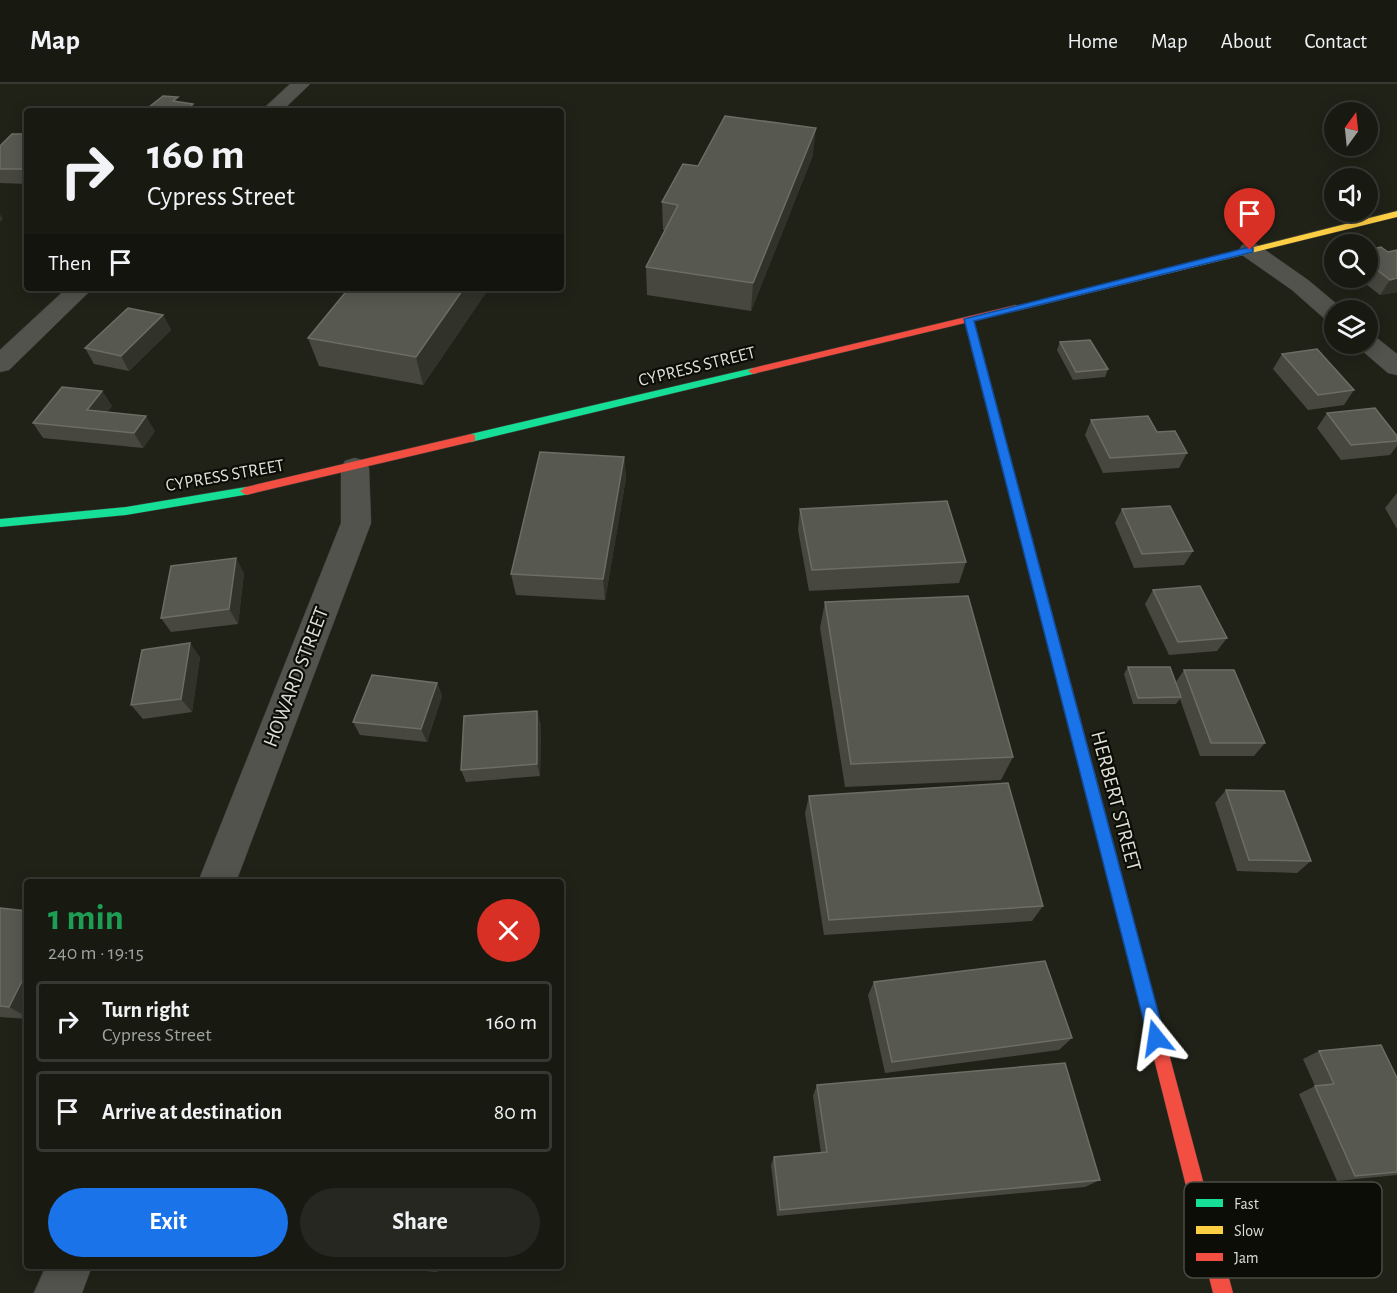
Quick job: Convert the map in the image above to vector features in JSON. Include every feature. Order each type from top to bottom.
[{"type":"street","points":[[274,108],[301,84]]},
{"type":"street","name":"CYPRESS STREET","points":[[0,523],[126,512],[254,490],[355,468],[1397,214]]},
{"type":"street","points":[[1250,250],[1300,285],[1324,306]]},
{"type":"street","points":[[0,364],[78,291]]},
{"type":"street","name":"HERBERT STREET","points":[[969,319],[1193,1182]]},
{"type":"street","points":[[1378,351],[1397,367]]},
{"type":"street","name":"HOWARD STREET","points":[[218,879],[356,523],[355,468]]},
{"type":"street","points":[[58,1293],[68,1269]]},
{"type":"street","name":"HERBERT STREET","points":[[1218,1278],[1222,1293]]},
{"type":"building","points":[[163,96],[178,97],[173,101],[193,104],[188,108],[148,108]]},
{"type":"building","points":[[725,116],[816,128],[753,283],[646,267],[678,205],[662,202],[683,164],[698,166]]},
{"type":"building","points":[[12,134],[24,134],[24,169],[0,169],[0,146]]},
{"type":"building","points":[[1381,247],[1388,252],[1397,250],[1397,278],[1390,280],[1378,271],[1378,248]]},
{"type":"building","points":[[347,291],[462,291],[416,357],[308,338]]},
{"type":"building","points":[[128,308],[163,315],[121,356],[85,348]]},
{"type":"building","points":[[1090,340],[1108,369],[1076,372],[1060,342]]},
{"type":"building","points":[[1317,349],[1354,390],[1318,395],[1282,354]]},
{"type":"building","points":[[62,387],[102,391],[87,410],[146,416],[134,433],[33,423]]},
{"type":"building","points":[[1375,408],[1397,436],[1397,441],[1351,445],[1327,413]]},
{"type":"building","points":[[1148,416],[1157,432],[1175,431],[1187,453],[1110,458],[1091,420]]},
{"type":"building","points":[[540,452],[624,457],[603,579],[511,574]]},
{"type":"building","points":[[947,501],[966,562],[812,570],[800,509]]},
{"type":"building","points":[[1170,506],[1193,551],[1142,554],[1122,509]]},
{"type":"building","points":[[236,558],[229,609],[161,618],[171,566]]},
{"type":"building","points":[[1200,586],[1227,638],[1178,642],[1153,590]]},
{"type":"building","points":[[968,596],[1013,757],[851,764],[825,602]]},
{"type":"building","points":[[190,643],[181,699],[131,705],[142,650]]},
{"type":"building","points":[[1128,667],[1170,667],[1181,697],[1138,698]]},
{"type":"building","points":[[1184,670],[1234,670],[1265,743],[1211,743]]},
{"type":"building","points":[[372,675],[437,683],[421,729],[353,722]]},
{"type":"building","points":[[537,711],[537,764],[461,770],[464,716]]},
{"type":"building","points":[[1008,783],[1043,906],[829,920],[809,796]]},
{"type":"building","points":[[1226,790],[1284,791],[1311,861],[1249,860]]},
{"type":"building","points":[[0,908],[24,911],[24,977],[9,1007],[0,1006]]},
{"type":"building","points":[[1045,961],[1072,1038],[892,1062],[874,982]]},
{"type":"building","points":[[1381,1045],[1397,1078],[1397,1172],[1355,1176],[1315,1086],[1334,1084],[1319,1051]]},
{"type":"building","points":[[1065,1063],[1100,1180],[780,1210],[774,1157],[827,1152],[817,1085]]},
{"type":"traffic: fast","points":[[471,438],[753,371]]},
{"type":"traffic: fast","points":[[0,523],[126,511],[246,491]]},
{"type":"traffic: slow","points":[[1016,308],[1397,214]]},
{"type":"traffic: slow","points":[[1088,774],[1157,1039]]},
{"type":"traffic: jam","points":[[753,371],[1016,308]]},
{"type":"traffic: jam","points":[[969,319],[1088,774]]},
{"type":"traffic: jam","points":[[246,491],[471,438]]},
{"type":"traffic: jam","points":[[1157,1039],[1194,1182]]},
{"type":"traffic: jam","points":[[1219,1278],[1223,1293]]},
{"type":"route","points":[[1156,1038],[969,319],[1250,250]]}]
